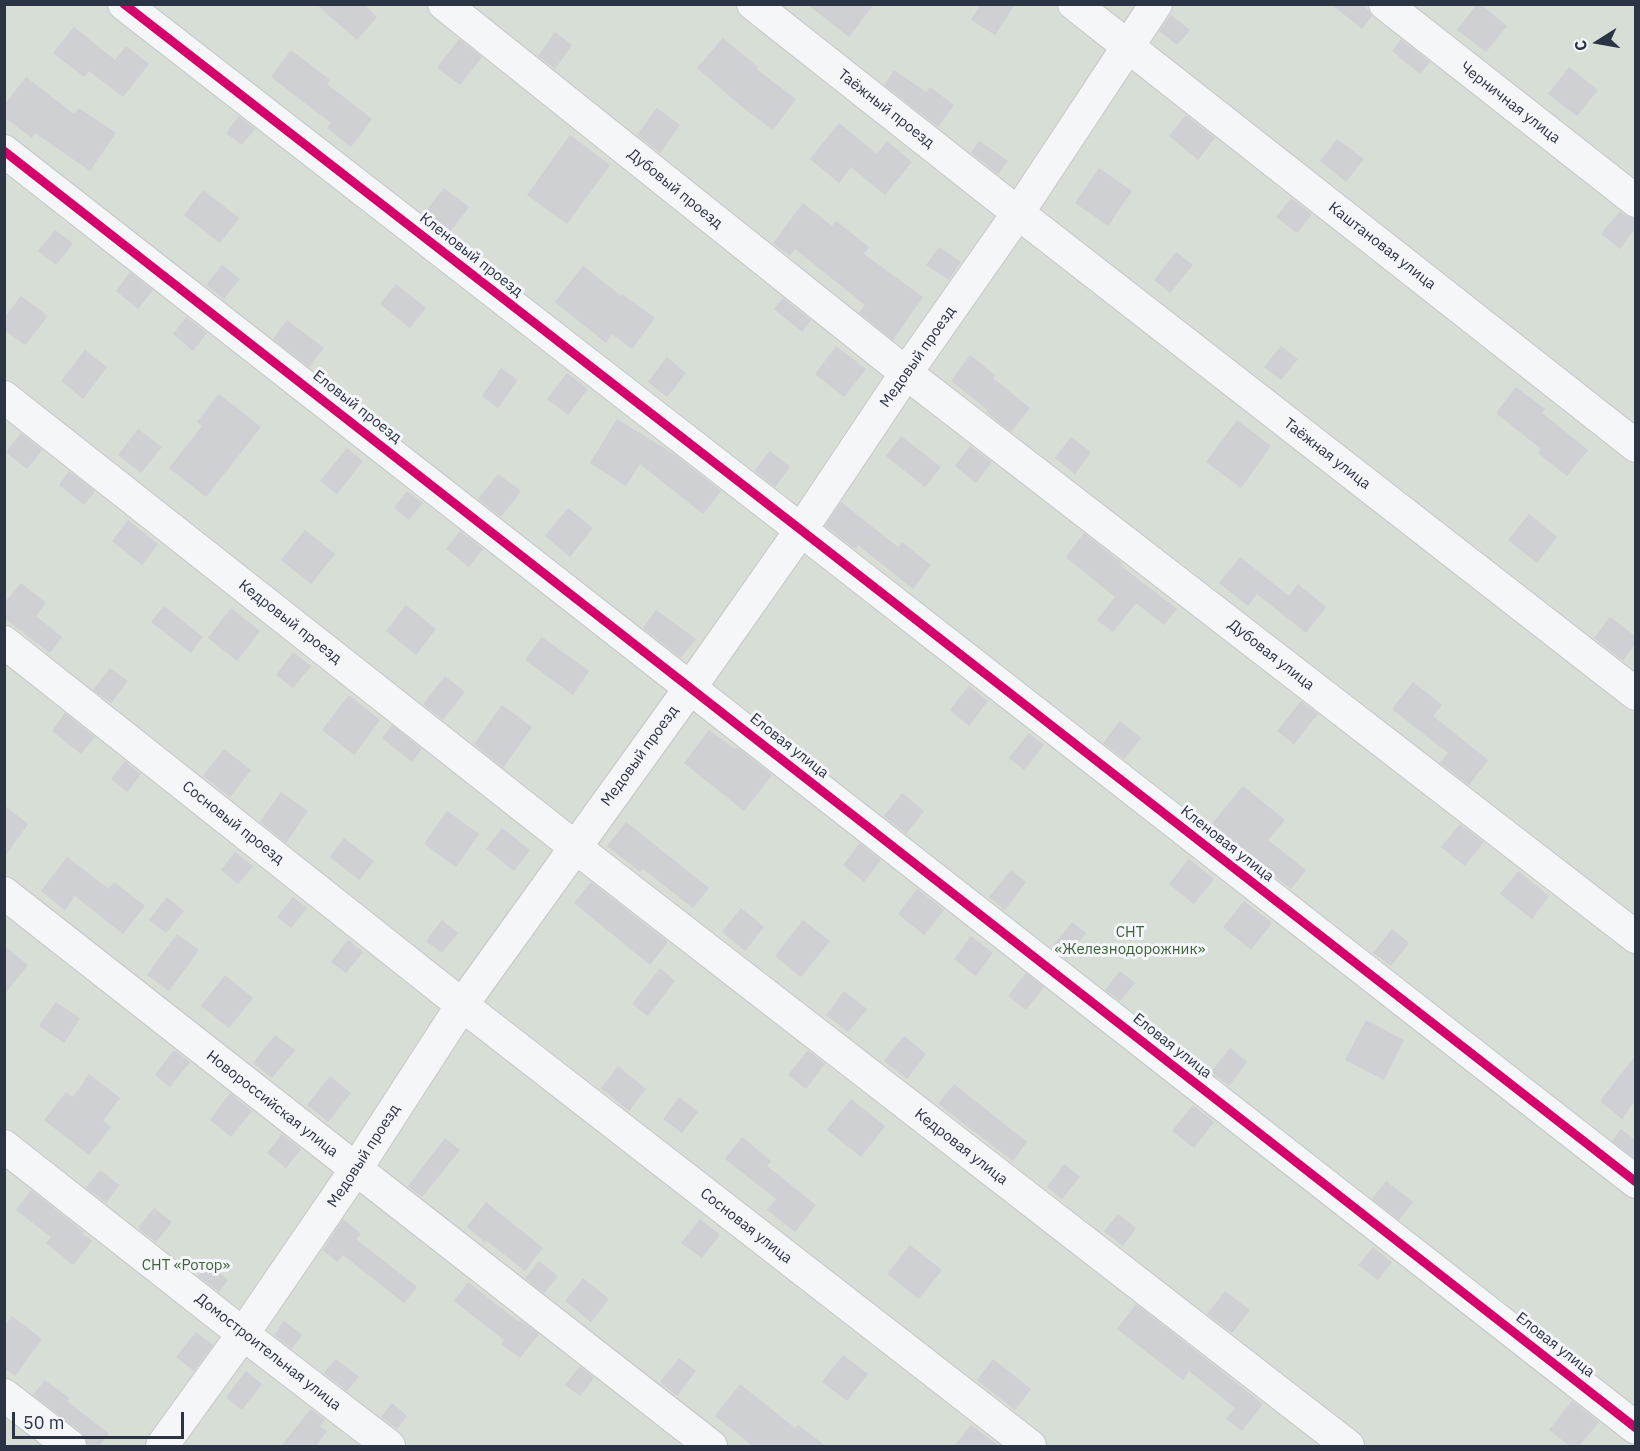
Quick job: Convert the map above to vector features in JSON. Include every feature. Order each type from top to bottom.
[{"type":"street","name":"Кленовый проезд","points":[[124,4],[801,530]]},
{"type":"street","name":"Дубовый проезд","points":[[444,4],[906,373]]},
{"type":"street","name":"Таёжный проезд","points":[[753,4],[1018,213]]},
{"type":"street","name":"Каштановая улица","points":[[1074,4],[1635,446]]},
{"type":"street","name":"Медовый проезд","points":[[162,1446],[243,1334],[356,1169],[462,1005],[801,530],[906,373],[1018,213],[1156,4]]},
{"type":"street","name":"Черничная улица","points":[[1385,4],[1635,201]]},
{"type":"street","name":"Еловый проезд","points":[[4,150],[690,688]]},
{"type":"street","name":"Таёжная улица","points":[[1018,213],[1635,694]]},
{"type":"street","name":"Дубовая улица","points":[[906,373],[1635,937]]},
{"type":"street","name":"Кедровый проезд","points":[[4,397],[575,847]]},
{"type":"street","name":"Кленовая улица","points":[[801,530],[1635,1182]]},
{"type":"street","name":"Сосновый проезд","points":[[4,642],[462,1005]]},
{"type":"street","name":"Еловая улица","points":[[690,688],[1635,1428]]},
{"type":"street","name":"Кедровая улица","points":[[575,847],[1348,1446]]},
{"type":"street","name":"Новороссийская улица","points":[[4,893],[711,1446]]},
{"type":"street","name":"Сосновая улица","points":[[462,1005],[1030,1446]]},
{"type":"street","name":"Домостроительная улица","points":[[4,1146],[389,1446]]},
{"type":"street","points":[[4,1395],[70,1446]]},
{"type":"green space","points":[[5,5],[1635,5],[1635,1446],[5,1446]]},
{"type":"building","points":[[316,4],[364,4],[377,17],[357,40]]},
{"type":"building","points":[[807,4],[874,4],[849,37]]},
{"type":"building","points":[[981,4],[1015,4],[995,35],[971,20]]},
{"type":"building","points":[[1331,4],[1361,4],[1372,16],[1362,29]]},
{"type":"building","points":[[1477,4],[1507,26],[1486,52],[1457,30]]},
{"type":"building","points":[[1171,15],[1190,30],[1177,45],[1159,31]]},
{"type":"building","points":[[74,27],[115,60],[126,46],[149,64],[123,97],[89,71],[84,77],[53,53]]},
{"type":"building","points":[[555,32],[572,45],[555,69],[538,56]]},
{"type":"building","points":[[723,38],[758,67],[756,69],[796,99],[773,130],[697,68]]},
{"type":"building","points":[[459,39],[482,57],[460,85],[437,68]]},
{"type":"building","points":[[1401,39],[1430,62],[1420,74],[1392,51]]},
{"type":"building","points":[[291,50],[330,80],[327,84],[372,119],[351,147],[327,128],[331,123],[271,77]]},
{"type":"building","points":[[1569,67],[1598,90],[1577,116],[1548,94]]},
{"type":"building","points":[[894,70],[926,92],[930,87],[954,105],[938,127],[884,85]]},
{"type":"building","points":[[26,77],[74,114],[79,108],[116,133],[90,171],[35,133],[32,138],[4,117],[4,105]]},
{"type":"building","points":[[657,108],[680,125],[660,153],[637,135]]},
{"type":"building","points":[[1186,115],[1215,138],[1198,160],[1169,136]]},
{"type":"building","points":[[239,116],[255,129],[242,145],[226,133]]},
{"type":"building","points":[[839,123],[877,154],[887,141],[912,162],[885,195],[851,167],[839,183],[810,159]]},
{"type":"building","points":[[570,135],[610,165],[567,224],[527,195]]},
{"type":"building","points":[[1337,139],[1364,159],[1346,182],[1320,161]]},
{"type":"building","points":[[979,141],[1008,161],[998,174],[971,153]]},
{"type":"building","points":[[1099,168],[1132,191],[1108,226],[1075,203]]},
{"type":"building","points":[[444,188],[469,207],[450,232],[425,212]]},
{"type":"building","points":[[203,190],[239,218],[220,243],[184,215]]},
{"type":"building","points":[[1291,198],[1312,214],[1297,233],[1276,217]]},
{"type":"building","points":[[803,203],[832,226],[836,221],[869,247],[864,254],[923,297],[893,340],[859,313],[865,305],[795,249],[790,256],[773,243]]},
{"type":"building","points":[[1620,211],[1635,219],[1635,229],[1620,249],[1601,234]]},
{"type":"building","points":[[55,230],[73,243],[56,265],[38,251]]},
{"type":"building","points":[[939,247],[961,262],[949,280],[926,265]]},
{"type":"building","points":[[1176,252],[1193,265],[1170,293],[1154,280]]},
{"type":"building","points":[[222,265],[240,279],[224,299],[206,285]]},
{"type":"building","points":[[583,266],[620,295],[622,294],[655,318],[632,349],[612,334],[606,343],[555,302]]},
{"type":"building","points":[[130,272],[153,290],[138,309],[116,291]]},
{"type":"building","points":[[396,284],[426,308],[410,328],[380,304]]},
{"type":"building","points":[[21,296],[48,316],[25,345],[4,330],[4,318]]},
{"type":"building","points":[[783,298],[811,320],[802,332],[774,309]]},
{"type":"building","points":[[186,317],[207,333],[193,351],[173,334]]},
{"type":"building","points":[[287,320],[324,348],[309,367],[273,339]]},
{"type":"building","points":[[836,346],[866,369],[844,397],[815,374]]},
{"type":"building","points":[[1281,346],[1298,359],[1281,380],[1264,367]]},
{"type":"building","points":[[85,350],[107,367],[83,399],[61,381]]},
{"type":"building","points":[[970,355],[995,375],[993,378],[1030,408],[1011,432],[986,412],[988,410],[951,381]]},
{"type":"building","points":[[667,357],[686,373],[667,397],[648,382]]},
{"type":"building","points":[[501,368],[518,380],[498,408],[482,396]]},
{"type":"building","points":[[567,373],[588,389],[568,415],[547,399]]},
{"type":"building","points":[[1516,387],[1545,409],[1542,413],[1588,450],[1567,476],[1538,453],[1541,449],[1496,413]]},
{"type":"building","points":[[219,394],[261,427],[206,497],[169,468],[202,426],[197,422]]},
{"type":"building","points":[[617,419],[674,454],[721,491],[703,514],[640,464],[626,486],[590,463]]},
{"type":"building","points":[[1237,420],[1271,446],[1241,488],[1206,462]]},
{"type":"building","points":[[138,429],[162,447],[141,473],[118,455]]},
{"type":"building","points":[[21,433],[42,450],[27,469],[6,452]]},
{"type":"building","points":[[901,436],[941,467],[925,487],[886,456]]},
{"type":"building","points":[[1071,437],[1091,452],[1075,474],[1055,458]]},
{"type":"building","points":[[970,446],[992,462],[976,483],[955,466]]},
{"type":"building","points":[[347,448],[363,461],[337,494],[320,481]]},
{"type":"building","points":[[770,451],[790,467],[775,487],[754,471]]},
{"type":"building","points":[[69,471],[95,491],[84,505],[59,485]]},
{"type":"building","points":[[498,474],[521,491],[501,517],[478,499]]},
{"type":"building","points":[[407,491],[423,503],[409,520],[394,508]]},
{"type":"building","points":[[841,502],[898,547],[902,542],[931,565],[913,589],[858,545],[855,549],[825,526]]},
{"type":"building","points":[[568,508],[593,528],[570,557],[545,536]]},
{"type":"building","points":[[1529,514],[1557,537],[1537,563],[1508,540]]},
{"type":"building","points":[[128,520],[158,544],[142,565],[112,541]]},
{"type":"building","points":[[305,530],[335,554],[311,584],[281,560]]},
{"type":"building","points":[[460,531],[483,549],[469,567],[446,549]]},
{"type":"building","points":[[1084,533],[1122,563],[1120,565],[1177,609],[1164,625],[1136,603],[1113,632],[1097,620],[1115,597],[1066,557]]},
{"type":"building","points":[[1240,557],[1289,596],[1298,584],[1326,607],[1306,633],[1257,594],[1248,606],[1219,583]]},
{"type":"building","points":[[21,583],[46,603],[36,616],[62,637],[50,653],[4,618],[4,603]]},
{"type":"building","points":[[406,605],[436,629],[416,655],[386,631]]},
{"type":"building","points":[[164,606],[203,637],[191,653],[151,622]]},
{"type":"building","points":[[231,608],[260,631],[237,661],[208,638]]},
{"type":"building","points":[[656,610],[696,639],[681,658],[643,628]]},
{"type":"building","points":[[1610,617],[1635,636],[1635,644],[1623,661],[1594,638]]},
{"type":"building","points":[[542,637],[589,671],[573,695],[525,660]]},
{"type":"building","points":[[293,652],[311,666],[293,688],[276,675]]},
{"type":"building","points":[[110,668],[128,681],[111,703],[93,690]]},
{"type":"building","points":[[445,676],[465,692],[443,720],[423,704]]},
{"type":"building","points":[[1413,682],[1442,705],[1433,716],[1488,760],[1469,785],[1440,763],[1448,753],[1392,709]]},
{"type":"building","points":[[969,686],[988,701],[969,726],[950,710]]},
{"type":"building","points":[[349,695],[380,720],[354,755],[322,730]]},
{"type":"building","points":[[1301,701],[1318,714],[1294,744],[1277,731]]},
{"type":"building","points":[[502,705],[532,727],[503,768],[474,744]]},
{"type":"building","points":[[65,713],[95,737],[81,754],[52,731]]},
{"type":"building","points":[[1120,721],[1141,738],[1124,759],[1103,743]]},
{"type":"building","points":[[392,725],[422,749],[412,762],[382,738]]},
{"type":"building","points":[[709,730],[735,749],[737,747],[772,775],[744,811],[684,763]]},
{"type":"building","points":[[1029,733],[1044,745],[1024,770],[1009,758]]},
{"type":"building","points":[[224,749],[251,770],[230,797],[203,776]]},
{"type":"building","points":[[125,761],[141,774],[127,792],[111,779]]},
{"type":"building","points":[[1243,786],[1285,820],[1268,840],[1306,870],[1291,889],[1211,825]]},
{"type":"building","points":[[281,792],[308,811],[286,843],[260,822]]},
{"type":"building","points":[[902,793],[924,811],[906,834],[884,816]]},
{"type":"building","points":[[4,805],[28,824],[4,858]]},
{"type":"building","points":[[447,811],[479,834],[456,867],[424,844]]},
{"type":"building","points":[[626,822],[709,888],[693,908],[643,869],[640,872],[607,846]]},
{"type":"building","points":[[1460,824],[1484,842],[1465,866],[1441,847]]},
{"type":"building","points":[[502,828],[530,850],[514,871],[486,849]]},
{"type":"building","points":[[344,838],[374,861],[359,880],[330,857]]},
{"type":"building","points":[[860,843],[881,860],[864,882],[843,865]]},
{"type":"building","points":[[235,852],[253,866],[238,884],[221,870]]},
{"type":"building","points":[[67,857],[109,889],[114,882],[145,906],[123,934],[75,896],[65,910],[41,891]]},
{"type":"building","points":[[1189,859],[1214,879],[1194,904],[1169,884]]},
{"type":"building","points":[[1011,870],[1026,882],[1005,910],[989,897]]},
{"type":"building","points":[[1518,871],[1549,896],[1532,919],[1500,894]]},
{"type":"building","points":[[591,882],[668,942],[650,965],[574,903]]},
{"type":"building","points":[[917,889],[944,910],[924,935],[898,914]]},
{"type":"building","points":[[167,897],[184,911],[166,933],[149,920]]},
{"type":"building","points":[[293,897],[307,908],[291,928],[277,917]]},
{"type":"building","points":[[1244,901],[1272,923],[1251,950],[1223,927]]},
{"type":"building","points":[[741,908],[764,927],[745,951],[722,932]]},
{"type":"building","points":[[442,920],[458,933],[442,953],[426,941]]},
{"type":"building","points":[[803,920],[830,941],[801,977],[775,956]]},
{"type":"building","points":[[1072,922],[1086,933],[1066,959],[1052,947]]},
{"type":"building","points":[[1392,929],[1409,943],[1391,966],[1373,953]]},
{"type":"building","points":[[177,934],[199,950],[169,991],[147,975]]},
{"type":"building","points":[[971,936],[993,953],[976,976],[954,959]]},
{"type":"building","points":[[348,940],[363,952],[346,973],[331,962]]},
{"type":"building","points":[[4,946],[28,965],[4,995]]},
{"type":"building","points":[[660,968],[675,981],[648,1016],[632,1004]]},
{"type":"building","points":[[1120,971],[1135,983],[1120,1001],[1105,990]]},
{"type":"building","points":[[1026,973],[1044,987],[1026,1010],[1008,996]]},
{"type":"building","points":[[225,975],[253,998],[229,1028],[201,1006]]},
{"type":"building","points":[[844,991],[867,1009],[848,1032],[826,1015]]},
{"type":"building","points":[[56,1002],[80,1018],[64,1043],[39,1026]]},
{"type":"building","points":[[1366,1020],[1404,1040],[1384,1080],[1345,1060]]},
{"type":"building","points":[[275,1035],[295,1050],[272,1078],[253,1063]]},
{"type":"building","points":[[904,1036],[926,1054],[907,1079],[884,1061]]},
{"type":"building","points":[[1230,1048],[1247,1062],[1229,1086],[1211,1072]]},
{"type":"building","points":[[174,1050],[190,1062],[170,1087],[155,1075]]},
{"type":"building","points":[[808,1050],[825,1064],[806,1089],[788,1075]]},
{"type":"building","points":[[1635,1056],[1635,1101],[1622,1119],[1600,1101]]},
{"type":"building","points":[[618,1066],[646,1089],[629,1111],[601,1088]]},
{"type":"building","points":[[89,1074],[120,1098],[103,1121],[111,1127],[89,1155],[44,1120],[66,1092],[73,1097]]},
{"type":"building","points":[[330,1076],[351,1093],[328,1122],[307,1105]]},
{"type":"building","points":[[954,1084],[1027,1142],[1013,1161],[938,1104]]},
{"type":"building","points":[[230,1093],[252,1111],[231,1137],[210,1120]]},
{"type":"building","points":[[679,1097],[698,1112],[682,1133],[663,1119]]},
{"type":"building","points":[[851,1099],[885,1126],[861,1157],[827,1130]]},
{"type":"building","points":[[1193,1105],[1214,1122],[1194,1148],[1172,1131]]},
{"type":"building","points":[[1621,1129],[1635,1140],[1635,1159],[1612,1141]]},
{"type":"building","points":[[282,1134],[301,1149],[286,1168],[267,1153]]},
{"type":"building","points":[[742,1137],[771,1161],[767,1166],[816,1205],[795,1232],[767,1210],[776,1199],[725,1159]]},
{"type":"building","points":[[445,1138],[460,1150],[422,1197],[408,1186]]},
{"type":"building","points":[[1064,1164],[1080,1177],[1062,1199],[1047,1187]]},
{"type":"building","points":[[100,1170],[119,1185],[106,1203],[86,1188]]},
{"type":"building","points":[[1386,1181],[1413,1202],[1399,1220],[1372,1199]]},
{"type":"building","points":[[31,1190],[92,1241],[73,1265],[46,1243],[51,1237],[16,1210]]},
{"type":"building","points":[[486,1202],[543,1248],[525,1271],[467,1227]]},
{"type":"building","points":[[154,1208],[172,1222],[156,1242],[138,1228]]},
{"type":"building","points":[[1118,1214],[1136,1228],[1123,1246],[1104,1231]]},
{"type":"building","points":[[343,1219],[361,1234],[356,1239],[417,1287],[404,1303],[343,1255],[337,1262],[323,1250]]},
{"type":"building","points":[[700,1219],[720,1235],[702,1258],[681,1243]]},
{"type":"building","points":[[910,1245],[942,1270],[919,1299],[887,1274]]},
{"type":"building","points":[[1373,1247],[1392,1262],[1378,1280],[1358,1265]]},
{"type":"building","points":[[539,1261],[558,1276],[544,1293],[525,1278]]},
{"type":"building","points":[[208,1264],[228,1280],[219,1292],[198,1276]]},
{"type":"building","points":[[583,1278],[609,1299],[591,1322],[565,1301]]},
{"type":"building","points":[[468,1282],[519,1322],[520,1320],[539,1334],[520,1358],[501,1344],[504,1340],[454,1301]]},
{"type":"building","points":[[1225,1291],[1250,1310],[1232,1333],[1207,1314]]},
{"type":"building","points":[[1136,1304],[1263,1404],[1242,1431],[1226,1419],[1235,1408],[1189,1371],[1183,1380],[1117,1329]]},
{"type":"building","points":[[12,1316],[42,1339],[15,1376],[4,1368],[4,1327]]},
{"type":"building","points":[[284,1321],[302,1335],[292,1349],[274,1335]]},
{"type":"building","points":[[196,1332],[213,1345],[194,1371],[176,1357]]},
{"type":"building","points":[[843,1355],[868,1374],[847,1401],[822,1382]]},
{"type":"building","points":[[679,1358],[696,1371],[677,1396],[660,1382]]},
{"type":"building","points":[[336,1359],[359,1377],[347,1391],[324,1373]]},
{"type":"building","points":[[993,1359],[1031,1389],[1015,1410],[977,1380]]},
{"type":"building","points":[[580,1366],[594,1378],[580,1396],[565,1385]]},
{"type":"building","points":[[246,1371],[262,1384],[242,1410],[226,1397]]},
{"type":"building","points":[[45,1380],[69,1398],[67,1401],[109,1434],[99,1446],[88,1446],[81,1432],[33,1395]]},
{"type":"building","points":[[740,1384],[795,1428],[798,1425],[826,1446],[753,1446],[715,1416]]},
{"type":"building","points":[[1572,1401],[1599,1422],[1579,1446],[1570,1446],[1549,1430]]},
{"type":"building","points":[[392,1403],[407,1416],[397,1429],[381,1417]]},
{"type":"building","points":[[311,1409],[325,1420],[320,1426],[327,1431],[316,1446],[281,1446]]},
{"type":"building","points":[[971,1425],[999,1446],[954,1446]]},
{"type":"cycle path","points":[[124,4],[1636,1182]]},
{"type":"cycle path","points":[[4,151],[1636,1428]]},
{"type":"park label","name":"СНТ «Железнодорожник»","points":[[1130,942]]},
{"type":"park label","name":"СНТ «Ротор»","points":[[186,1266]]}]
